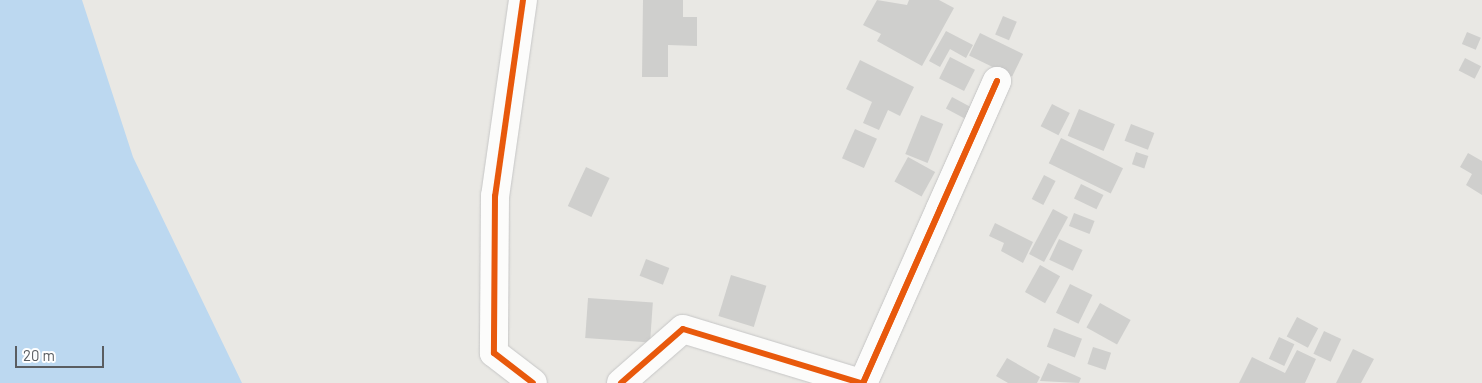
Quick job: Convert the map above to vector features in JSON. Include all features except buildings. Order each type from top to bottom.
[{"type":"street","points":[[523,0],[495,196],[494,353],[533,383]]},
{"type":"street","points":[[997,81],[871,365],[862,383],[944,199],[997,81]]},
{"type":"street","points":[[621,383],[683,329],[862,383]]},
{"type":"water","points":[[0,0],[82,0],[133,157],[242,383],[0,383]]},
{"type":"cycle path","points":[[523,0],[495,196],[494,353],[533,383]]},
{"type":"cycle path","points":[[997,81],[863,383],[940,209],[997,81]]},
{"type":"cycle path","points":[[621,383],[683,329],[861,383]]}]
